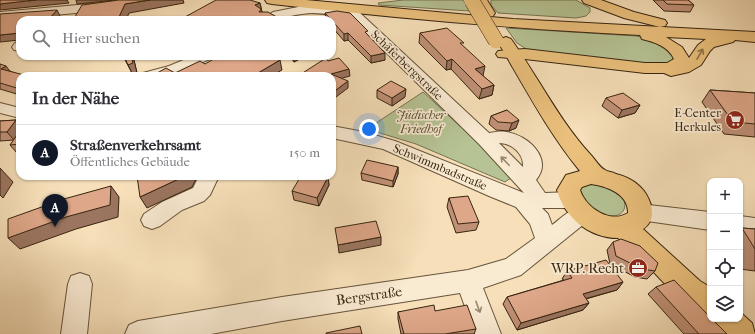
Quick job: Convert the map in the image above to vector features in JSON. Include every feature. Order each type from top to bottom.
[{"type":"main road","points":[[275,0],[358,2],[386,0]]},
{"type":"main road","points":[[534,21],[592,18],[595,15],[596,10],[586,0]]},
{"type":"main road","points":[[589,0],[638,18],[681,28]]},
{"type":"main road","points":[[310,1],[464,16],[534,21],[755,30]]},
{"type":"main road","points":[[310,1],[463,20],[755,38]]},
{"type":"main road","points":[[476,1],[509,54],[572,147],[582,193]]},
{"type":"main road","points":[[509,54],[525,54],[645,68],[667,68],[675,66],[682,59],[677,50],[658,39],[609,30]]},
{"type":"main road","points":[[509,54],[647,72],[672,71],[689,66],[695,62],[703,48],[714,41],[755,38]]},
{"type":"main road","points":[[509,54],[541,122],[601,225],[612,227],[634,219]]},
{"type":"main road","points":[[582,193],[615,182],[630,192],[636,198],[634,219],[651,251],[690,290],[707,300]]},
{"type":"main road","points":[[729,322],[741,334]]},
{"type":"street","points":[[0,16],[41,16],[156,0]]},
{"type":"street","points":[[105,16],[108,7]]},
{"type":"street","name":"Schäferbergstraße","points":[[276,16],[297,10],[316,10],[355,15],[485,140],[530,186],[531,201]]},
{"type":"street","points":[[161,72],[195,60]]},
{"type":"street","points":[[0,108],[16,112]]},
{"type":"street","name":"Schwimmbadstraße","points":[[336,133],[364,138],[389,146],[496,191],[531,201],[582,193]]},
{"type":"street","points":[[152,220],[175,204],[196,198],[205,188],[208,180]]},
{"type":"street","name":"Bergstraße","points":[[138,334],[282,308],[468,281],[513,268],[547,241],[582,193]]},
{"type":"street","name":"Schwimmbadstraße","points":[[531,201],[540,220],[547,241]]},
{"type":"street","points":[[634,219],[707,221]]},
{"type":"street","points":[[743,225],[755,227]]},
{"type":"street","points":[[468,281],[488,334]]},
{"type":"street","points":[[74,334],[80,284]]},
{"type":"green space","points":[[403,0],[463,0],[470,11],[379,5],[378,3]]},
{"type":"green space","points":[[491,0],[576,0],[590,8],[590,12],[586,16],[576,18],[498,13],[491,5]]},
{"type":"green space","points":[[506,28],[636,36],[649,39],[672,50],[675,61],[664,66],[528,50],[517,43]]},
{"type":"green space","name":"Jüdischer Friedhof","points":[[423,92],[514,176],[505,182],[416,144],[367,129]]},
{"type":"green space","points":[[591,183],[615,190],[619,193],[622,196],[625,205],[622,212],[618,215],[610,216],[603,215],[587,208],[579,190],[582,186]]},
{"type":"building","points":[[0,0],[29,0],[29,1],[0,4]]},
{"type":"building","points":[[119,0],[150,0],[125,4],[119,16],[75,16],[82,5]]},
{"type":"building","points":[[216,0],[250,0],[260,3],[255,5],[261,9],[259,12],[268,12],[275,16],[187,16]]},
{"type":"building","points":[[663,0],[688,0],[694,5],[667,4]]},
{"type":"building","points":[[57,10],[52,16],[16,16],[16,33],[0,35],[0,14]]},
{"type":"building","points":[[337,11],[350,13],[368,31],[365,32],[385,53],[371,56],[348,33],[344,34],[336,25],[336,16],[328,16],[325,13]]},
{"type":"building","points":[[447,28],[464,43],[460,43],[485,66],[475,69],[494,85],[482,89],[452,59],[447,61],[420,33]]},
{"type":"building","points":[[339,58],[349,69],[336,73],[304,72],[323,60],[328,61]]},
{"type":"building","points":[[126,60],[132,60],[133,63],[128,65]]},
{"type":"building","points":[[212,60],[280,60],[260,72],[177,72],[200,61],[205,64]]},
{"type":"building","points":[[0,64],[6,66],[1,69],[16,73],[16,88],[0,83]]},
{"type":"building","points":[[166,68],[173,72],[159,72]]},
{"type":"building","points":[[336,76],[348,81],[336,90]]},
{"type":"building","points":[[391,81],[406,89],[392,98],[377,90]]},
{"type":"building","points":[[710,90],[755,93],[755,124],[733,122]]},
{"type":"building","points":[[623,93],[640,105],[622,110],[606,98]]},
{"type":"building","points":[[507,110],[519,120],[512,123],[498,122],[491,116]]},
{"type":"building","points":[[16,120],[7,132],[0,132],[0,121]]},
{"type":"building","points":[[16,136],[16,144],[10,145]]},
{"type":"building","points":[[367,160],[398,167],[393,181],[361,173]]},
{"type":"building","points":[[138,180],[176,180],[140,197]]},
{"type":"building","points":[[299,180],[326,180],[317,198],[292,191]]},
{"type":"building","points":[[111,186],[110,205],[66,217],[8,238],[8,219],[64,199]]},
{"type":"building","points":[[468,196],[479,222],[458,224],[449,198]]},
{"type":"building","points":[[376,221],[381,237],[338,245],[335,228]]},
{"type":"building","points":[[743,228],[755,229],[755,249],[743,230]]},
{"type":"building","points":[[621,239],[640,246],[658,263],[655,271],[642,269],[616,256],[613,242]]},
{"type":"building","points":[[606,260],[623,282],[583,294],[589,303],[521,323],[507,297],[572,278],[567,271]]},
{"type":"building","points":[[674,280],[707,314],[707,322],[715,322],[727,334],[699,334],[656,287]]},
{"type":"building","points":[[434,305],[435,311],[467,305],[476,329],[445,334],[404,334],[398,312]]},
{"type":"building","points":[[360,326],[362,334],[326,334],[326,333]]},
{"type":"place","name":"E-Center Herkules","points":[[735,120]]},
{"type":"place","name":"Straßenverkehrsamt","points":[[55,227]]},
{"type":"place","name":"WRP. Recht","points":[[638,268]]}]
